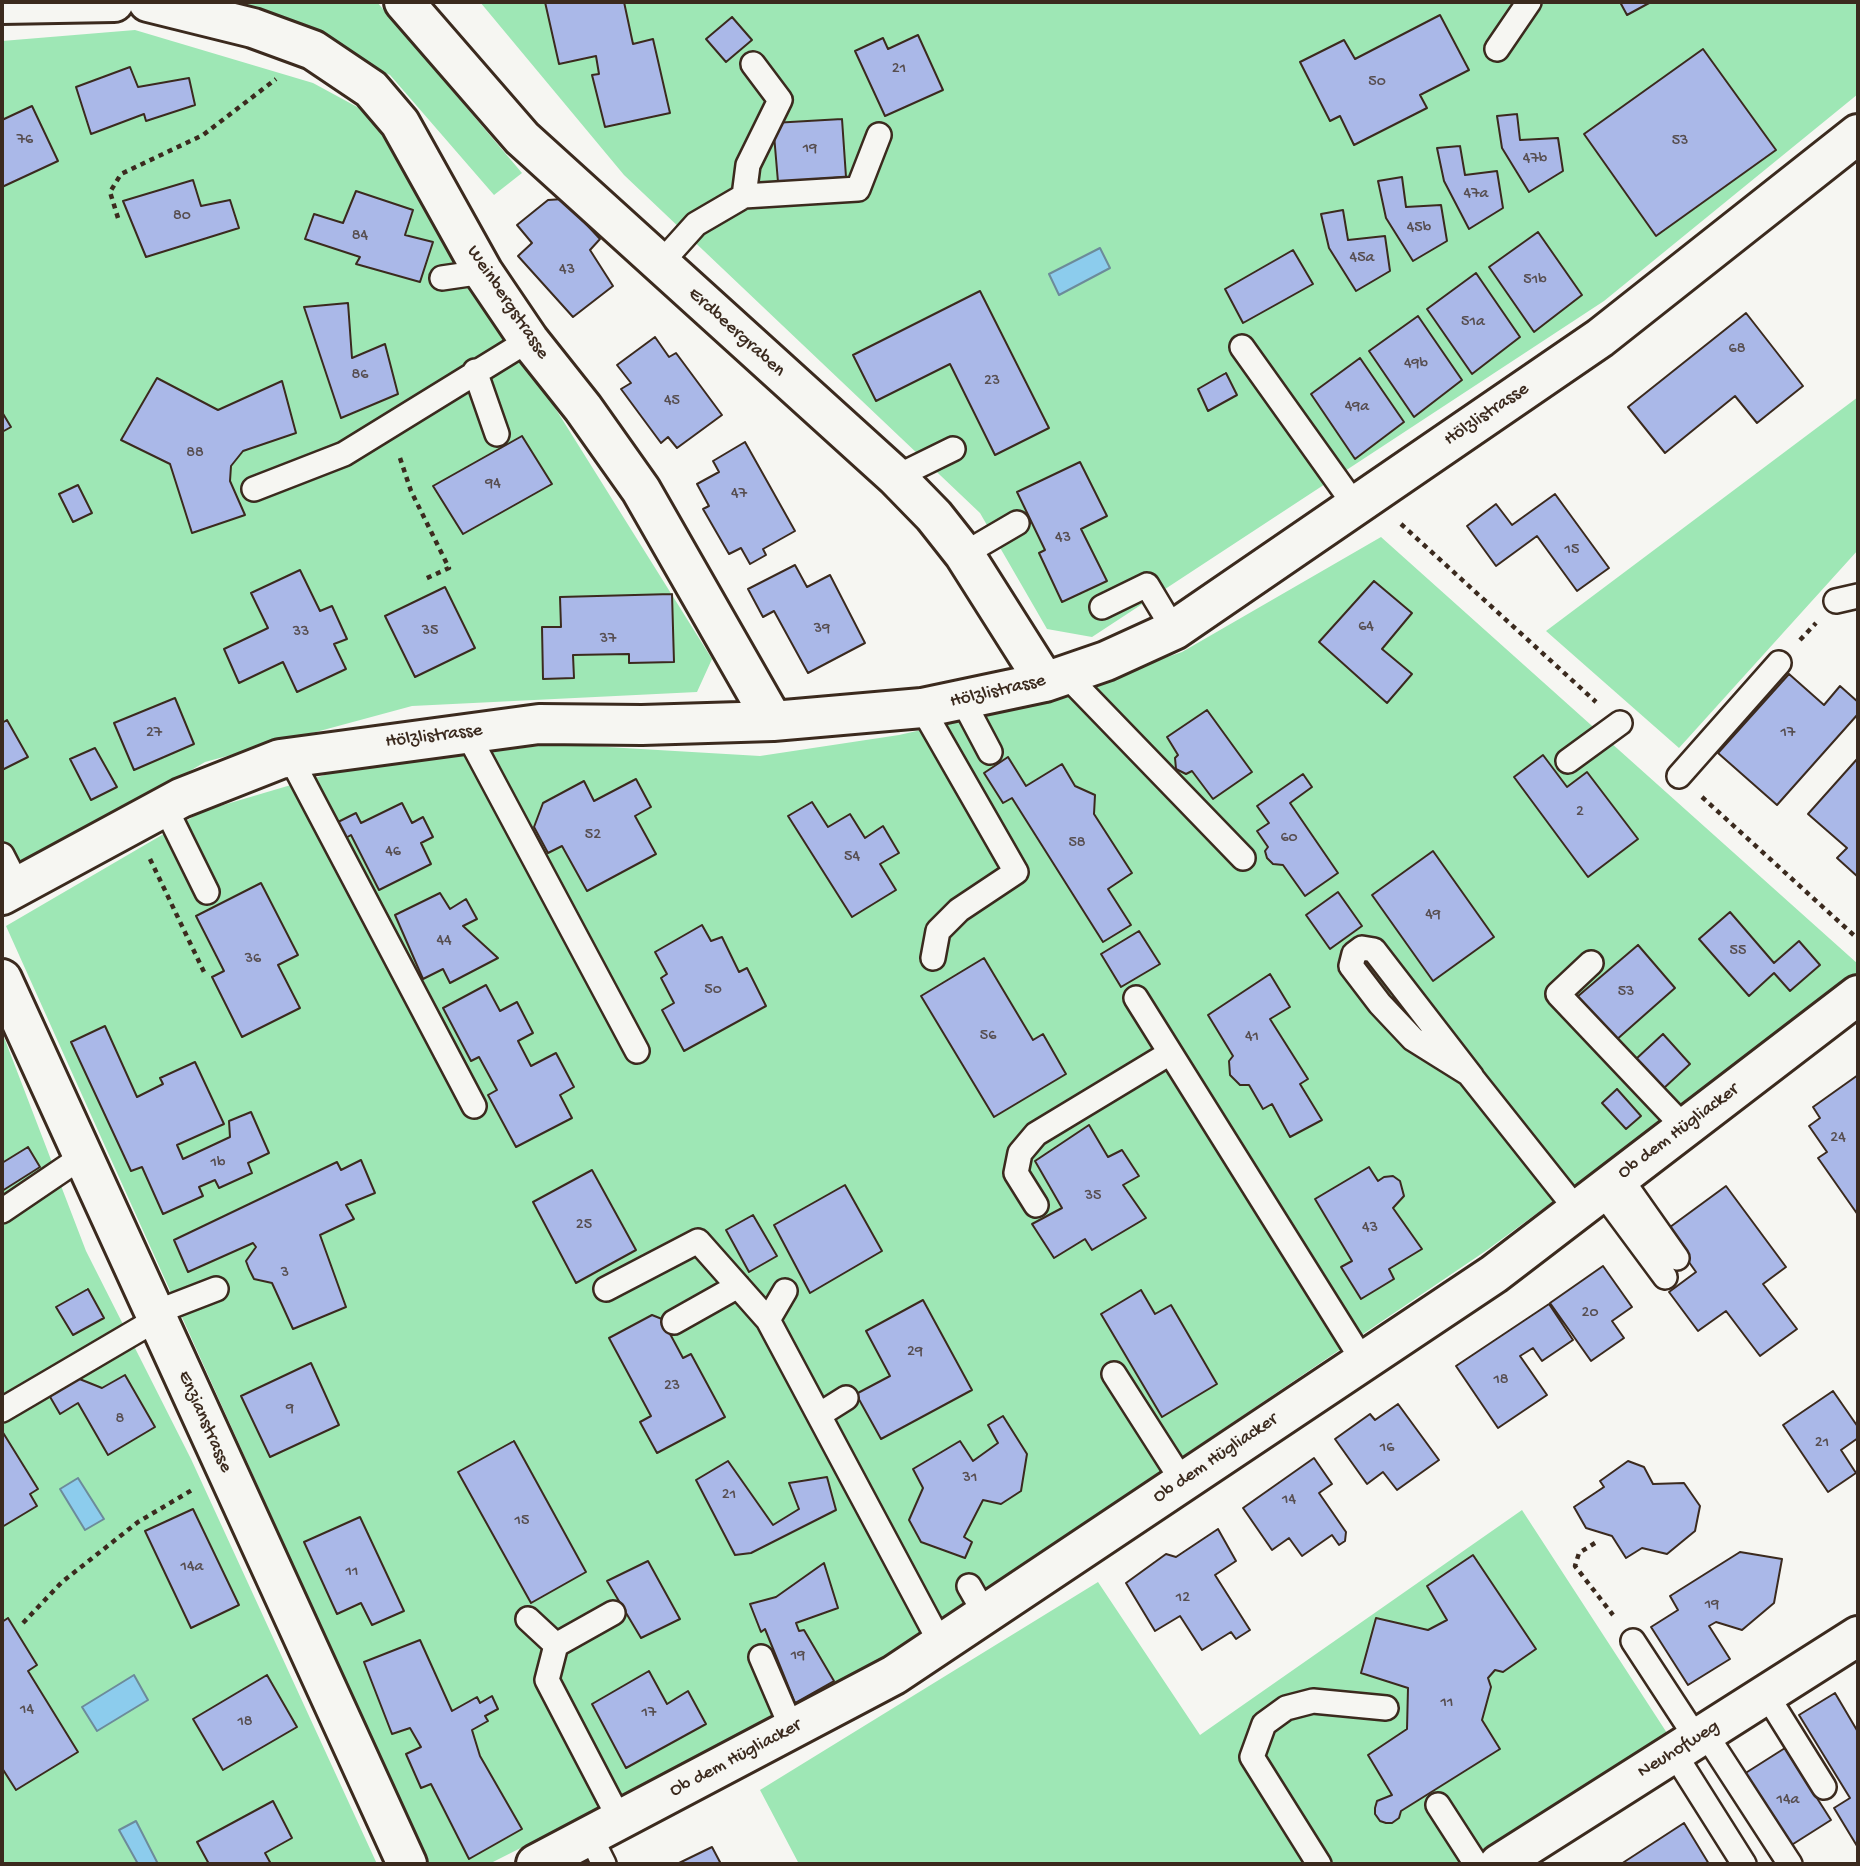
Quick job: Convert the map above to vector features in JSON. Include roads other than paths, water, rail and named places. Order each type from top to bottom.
[{"type":"street","points":[[2,4],[114,2]]},
{"type":"street","name":"Weinbergstrasse","points":[[148,2],[253,29],[313,50],[371,89],[400,123],[483,272],[529,340],[583,408],[641,490],[774,720]]},
{"type":"street","name":"Erdbeergraben","points":[[404,2],[522,138],[896,477],[934,516],[1056,679]]},
{"type":"street","name":"Hölzlistrasse","points":[[7,878],[206,788],[290,757],[539,724],[642,726],[774,720],[922,708],[1056,679],[1106,661],[1174,630],[1354,504],[1600,338],[1858,134]]},
{"type":"street","name":"Enzianstrasse","points":[[2,979],[407,1864]]},
{"type":"street","name":"Ob dem Hügliacker","points":[[536,1864],[604,1840],[792,1729],[894,1675],[942,1644],[977,1600],[1182,1482],[1494,1274],[1858,995]]},
{"type":"street","name":"Neuhofweg","points":[[1499,1864],[1858,1636]]},
{"type":"lane","points":[[1497,49],[1529,2]]},
{"type":"lane","points":[[744,196],[748,165],[779,100],[753,64]]},
{"type":"lane","points":[[660,264],[696,224],[744,196],[858,189],[879,135]]},
{"type":"lane","points":[[442,278],[483,272]]},
{"type":"lane","points":[[254,489],[344,454],[529,340]]},
{"type":"lane","points":[[1242,347],[1354,504]]},
{"type":"lane","points":[[475,371],[498,433]]},
{"type":"lane","points":[[896,477],[953,449]]},
{"type":"lane","points":[[964,554],[1017,523]]},
{"type":"lane","points":[[1102,607],[1147,585],[1174,630]]},
{"type":"lane","points":[[1836,601],[1858,596]]},
{"type":"lane","points":[[1679,776],[1779,663]]},
{"type":"lane","points":[[1056,679],[1243,858]]},
{"type":"lane","points":[[963,701],[990,752]]},
{"type":"lane","points":[[922,708],[1016,872],[959,910],[938,931],[933,958]]},
{"type":"lane","points":[[1568,761],[1620,723]]},
{"type":"lane","points":[[467,733],[637,1051]]},
{"type":"lane","points":[[290,757],[474,1106]]},
{"type":"lane","points":[[149,815],[207,892]]},
{"type":"lane","points":[[1472,1077],[1374,950],[1362,948],[1354,954],[1351,966],[1380,1004],[1413,1039],[1472,1077],[1600,1193],[1671,1267]]},
{"type":"lane","points":[[1591,963],[1558,994],[1685,1128]]},
{"type":"lane","points":[[1136,998],[1363,1361]]},
{"type":"lane","points":[[1036,1205],[1016,1173],[1020,1153],[1036,1134],[1170,1053]]},
{"type":"lane","points":[[2,1211],[83,1156]]},
{"type":"lane","points":[[606,1289],[698,1241],[768,1320],[819,1415],[843,1481],[942,1644]]},
{"type":"lane","points":[[674,1322],[738,1286]]},
{"type":"lane","points":[[2,1410],[155,1316],[216,1289]]},
{"type":"lane","points":[[768,1320],[785,1291]]},
{"type":"lane","points":[[1114,1374],[1182,1482]]},
{"type":"lane","points":[[819,1415],[846,1398]]},
{"type":"lane","points":[[604,1840],[547,1680],[556,1645],[613,1613]]},
{"type":"lane","points":[[528,1619],[556,1645]]},
{"type":"lane","points":[[1633,1641],[1692,1742],[1744,1864]]},
{"type":"lane","points":[[761,1657],[792,1729]]},
{"type":"lane","points":[[1766,1695],[1824,1787]]},
{"type":"lane","points":[[1319,1864],[1252,1757],[1264,1724],[1286,1708],[1313,1702],[1386,1708]]},
{"type":"lane","points":[[1692,1742],[1790,1864]]},
{"type":"lane","points":[[1438,1805],[1476,1864]]},
{"type":"water","points":[[1100,248],[1110,268],[1059,295],[1049,274]]},
{"type":"water","points":[[78,1478],[104,1519],[85,1530],[60,1489]]},
{"type":"water","points":[[134,1675],[148,1700],[97,1731],[82,1707]]},
{"type":"water","points":[[136,1821],[158,1864],[138,1864],[119,1830]]}]
